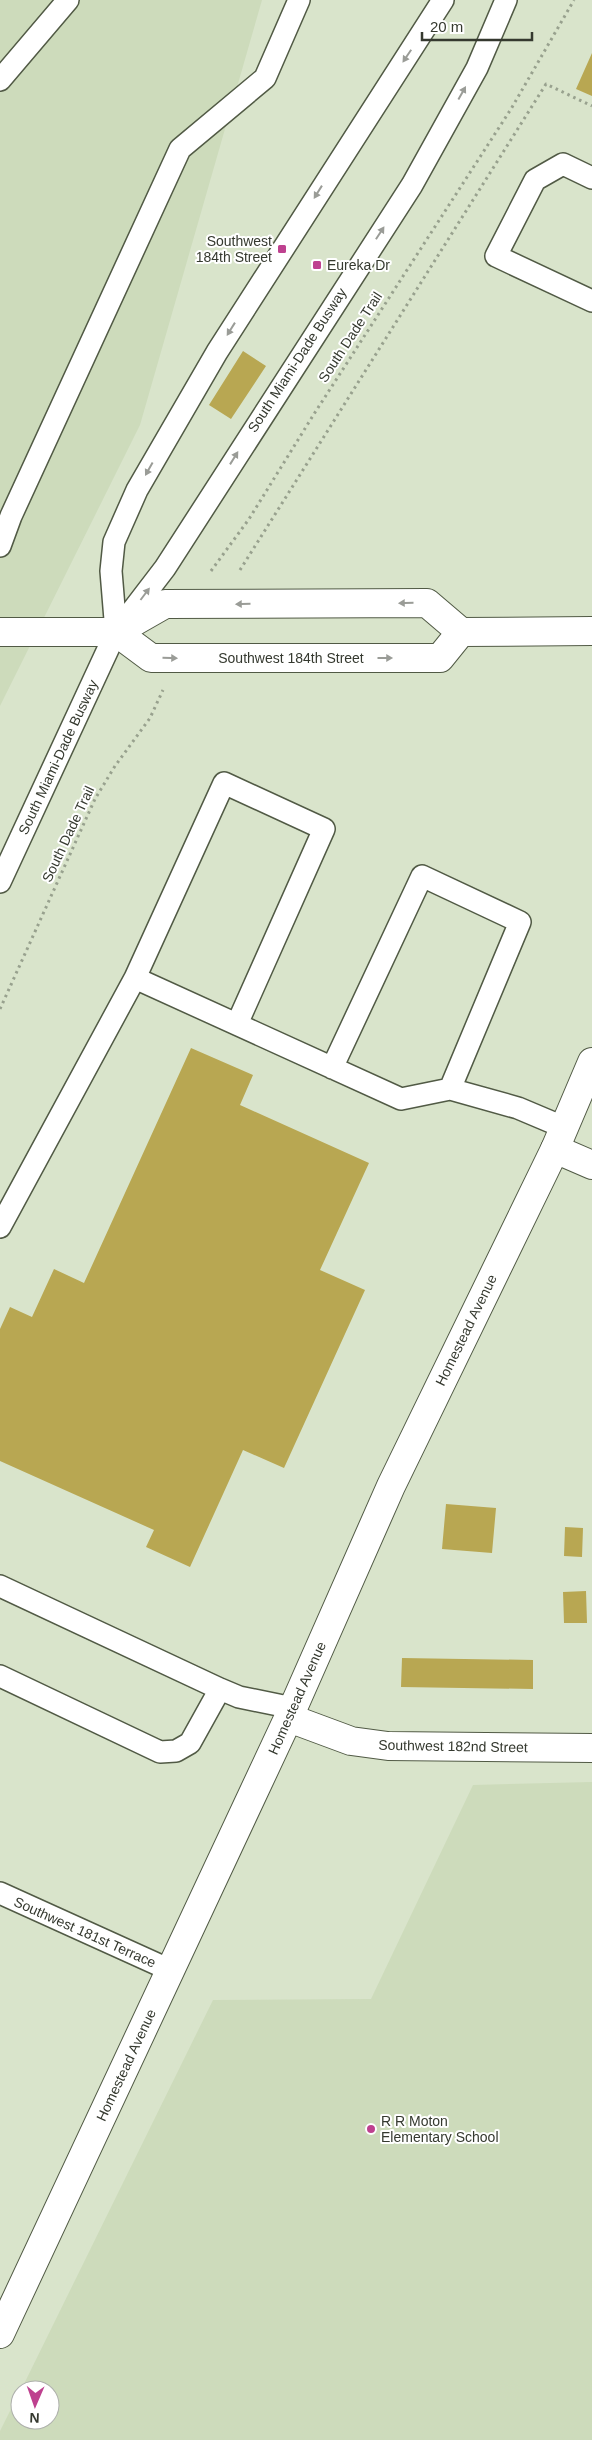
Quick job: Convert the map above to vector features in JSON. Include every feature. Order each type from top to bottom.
[{"type":"street","points":[[0,632],[116,632],[165,604],[427,602],[461,632],[592,631]]},
{"type":"street","name":"Southwest 184th Street","points":[[116,632],[151,658],[440,658],[461,632]]},
{"type":"street","name":"Homestead Avenue","points":[[0,2334],[291,1713],[391,1486],[559,1138],[592,1062]]},
{"type":"street","points":[[559,1138],[592,1165]]},
{"type":"street","name":"Southwest 182nd Street","points":[[291,1713],[351,1741],[388,1746],[592,1748]]},
{"type":"lane","points":[[0,80],[68,0]]},
{"type":"lane","points":[[0,546],[11,516],[180,149],[265,78],[300,0]]},
{"type":"lane","name":"South Miami-Dade Busway","points":[[116,632],[111,571],[114,542],[137,490],[217,352],[442,0]]},
{"type":"lane","name":"South Miami-Dade Busway","points":[[0,882],[116,632],[165,568],[412,185],[476,68],[506,0]]},
{"type":"lane","points":[[592,178],[563,164],[535,180],[496,256],[592,301]]},
{"type":"lane","points":[[0,1227],[135,978],[224,783],[324,829],[237,1024]]},
{"type":"lane","points":[[332,1068],[422,876],[520,922],[450,1090]]},
{"type":"lane","points":[[135,978],[401,1099],[450,1090],[518,1108],[559,1138]]},
{"type":"lane","points":[[0,1586],[220,1689],[291,1713]]},
{"type":"lane","points":[[0,1676],[160,1752],[176,1751],[190,1743],[220,1689]]},
{"type":"lane","name":"Southwest 181st Terrace","points":[[0,1893],[170,1970]]},
{"type":"path","name":"South Dade Trail","points":[[207,578],[250,519],[296,442],[511,109],[574,0]]},
{"type":"path","points":[[236,577],[546,84],[592,106]]},
{"type":"path","name":"South Dade Trail","points":[[0,1009],[95,799],[114,766],[150,718],[166,684]]},
{"type":"shaded area","points":[[0,0],[262,0],[140,425],[0,706]]},
{"type":"shaded area","name":"R R Moton Elementary School","points":[[592,1782],[592,2440],[0,2440],[0,2431],[10,2411],[10,2430],[60,2430],[60,2380],[26,2380],[213,2000],[371,1999],[473,1785]]},
{"type":"building","points":[[592,53],[592,96],[576,89]]},
{"type":"building","points":[[243,351],[266,366],[231,419],[209,405]]},
{"type":"building","points":[[191,1048],[253,1075],[240,1105],[369,1163],[320,1270],[365,1290],[284,1468],[243,1450],[190,1567],[146,1547],[154,1530],[0,1461],[0,1329],[10,1307],[32,1317],[54,1269],[84,1283]]},
{"type":"building","points":[[446,1504],[496,1508],[492,1553],[442,1549]]},
{"type":"building","points":[[565,1527],[583,1528],[582,1557],[564,1556]]},
{"type":"building","points":[[586,1591],[587,1623],[564,1623],[563,1592]]},
{"type":"building","points":[[402,1658],[533,1660],[533,1689],[401,1687]]},
{"type":"place","name":"Southwest 184th Street","points":[[282,249]]},
{"type":"place","name":"Eureka Dr","points":[[317,265]]},
{"type":"place","name":"R R Moton Elementary School","points":[[371,2129]]}]
